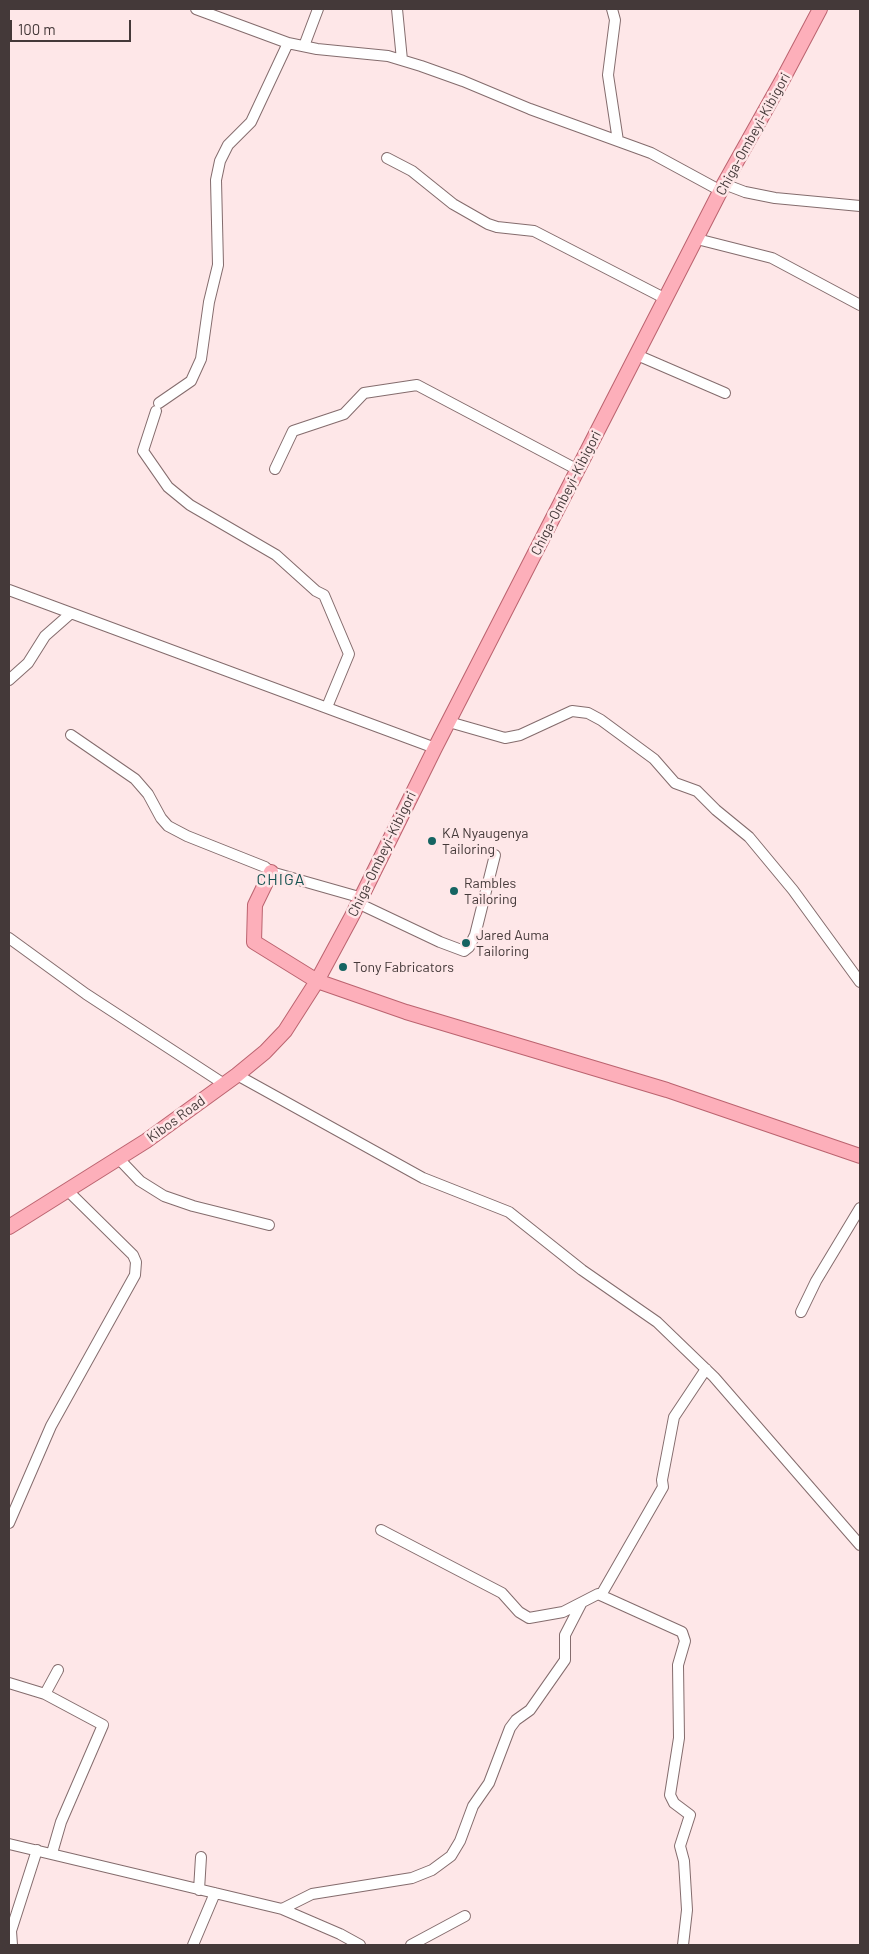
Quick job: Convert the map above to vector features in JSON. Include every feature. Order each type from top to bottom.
[{"type":"main road","name":"Chiga-Ombeyi-Kibigori","points":[[317,981],[722,187],[820,9]]},
{"type":"main road","points":[[271,872],[255,905],[254,942],[317,981],[406,1012],[667,1090],[860,1156]]},
{"type":"main road","name":"Kibos Road","points":[[9,1227],[119,1159],[237,1075],[265,1052],[285,1030],[317,981]]},
{"type":"street","points":[[196,9],[212,12],[288,43],[388,56],[402,60],[463,81],[530,109],[651,152],[722,187],[775,198],[860,206]]},
{"type":"street","points":[[304,46],[318,9]]},
{"type":"street","points":[[397,9],[402,60]]},
{"type":"street","points":[[612,9],[614,20],[608,75],[618,141]]},
{"type":"street","points":[[288,43],[251,122],[228,145],[220,162],[216,180],[218,265],[209,302],[201,359],[191,381],[158,407],[143,451],[168,487],[190,505],[276,555],[316,591],[324,595],[349,654],[327,707]]},
{"type":"street","points":[[387,158],[412,170],[453,204],[488,224],[497,227],[537,232],[666,299]]},
{"type":"street","points":[[697,239],[772,258],[860,305]]},
{"type":"street","points":[[637,355],[725,393]]},
{"type":"street","points":[[276,469],[293,431],[344,414],[364,393],[418,385],[578,470]]},
{"type":"street","points":[[9,590],[435,748]]},
{"type":"street","points":[[9,680],[28,663],[45,636],[70,614]]},
{"type":"street","points":[[449,722],[505,738],[520,734],[572,711],[588,713],[601,720],[648,755],[675,783],[697,791],[716,810],[749,837],[793,890],[860,982]]},
{"type":"street","points":[[71,735],[135,779],[168,826],[187,836],[265,867],[271,872],[360,899],[364,906],[440,942],[464,950],[469,947],[475,935],[495,855]]},
{"type":"street","points":[[9,938],[86,994],[224,1084]]},
{"type":"street","points":[[237,1075],[423,1178],[516,1216],[574,1264],[657,1322],[706,1369],[860,1545]]},
{"type":"street","points":[[119,1159],[140,1181],[164,1196],[193,1206],[269,1225]]},
{"type":"street","points":[[9,1523],[51,1426],[135,1275],[136,1262],[133,1255],[68,1190]]},
{"type":"street","points":[[801,1312],[816,1281],[860,1208]]},
{"type":"street","points":[[601,1595],[663,1487],[674,1417],[706,1369]]},
{"type":"street","points":[[381,1530],[502,1593],[519,1612],[529,1618],[563,1612],[596,1595],[601,1595],[679,1629],[684,1636],[684,1646],[678,1665],[679,1738],[670,1794],[674,1803],[690,1815],[680,1846],[684,1861],[687,1910],[683,1945]]},
{"type":"street","points":[[282,1909],[312,1894],[412,1878],[432,1870],[451,1856],[460,1841],[473,1806],[489,1783],[510,1728],[516,1720],[530,1710],[565,1660],[565,1635],[581,1604]]},
{"type":"street","points":[[45,1694],[58,1670]]},
{"type":"street","points":[[9,1683],[45,1694],[103,1725],[61,1822],[52,1853]]},
{"type":"street","points":[[9,1844],[282,1909],[340,1934],[360,1945]]},
{"type":"street","points":[[12,1945],[12,1931],[38,1850]]},
{"type":"street","points":[[199,1890],[201,1857]]},
{"type":"street","points":[[193,1945],[214,1893]]},
{"type":"street","points":[[411,1945],[465,1916]]},
{"type":"place","name":"KA Nyaugenya Tailoring","points":[[432,841]]},
{"type":"place","name":"Rambles Tailoring","points":[[454,891]]},
{"type":"place","name":"Jared Auma Tailoring","points":[[466,943]]},
{"type":"place","name":"Tony Fabricators","points":[[343,967]]},
{"type":"district","name":"CHIGA","points":[[281,880]]}]
